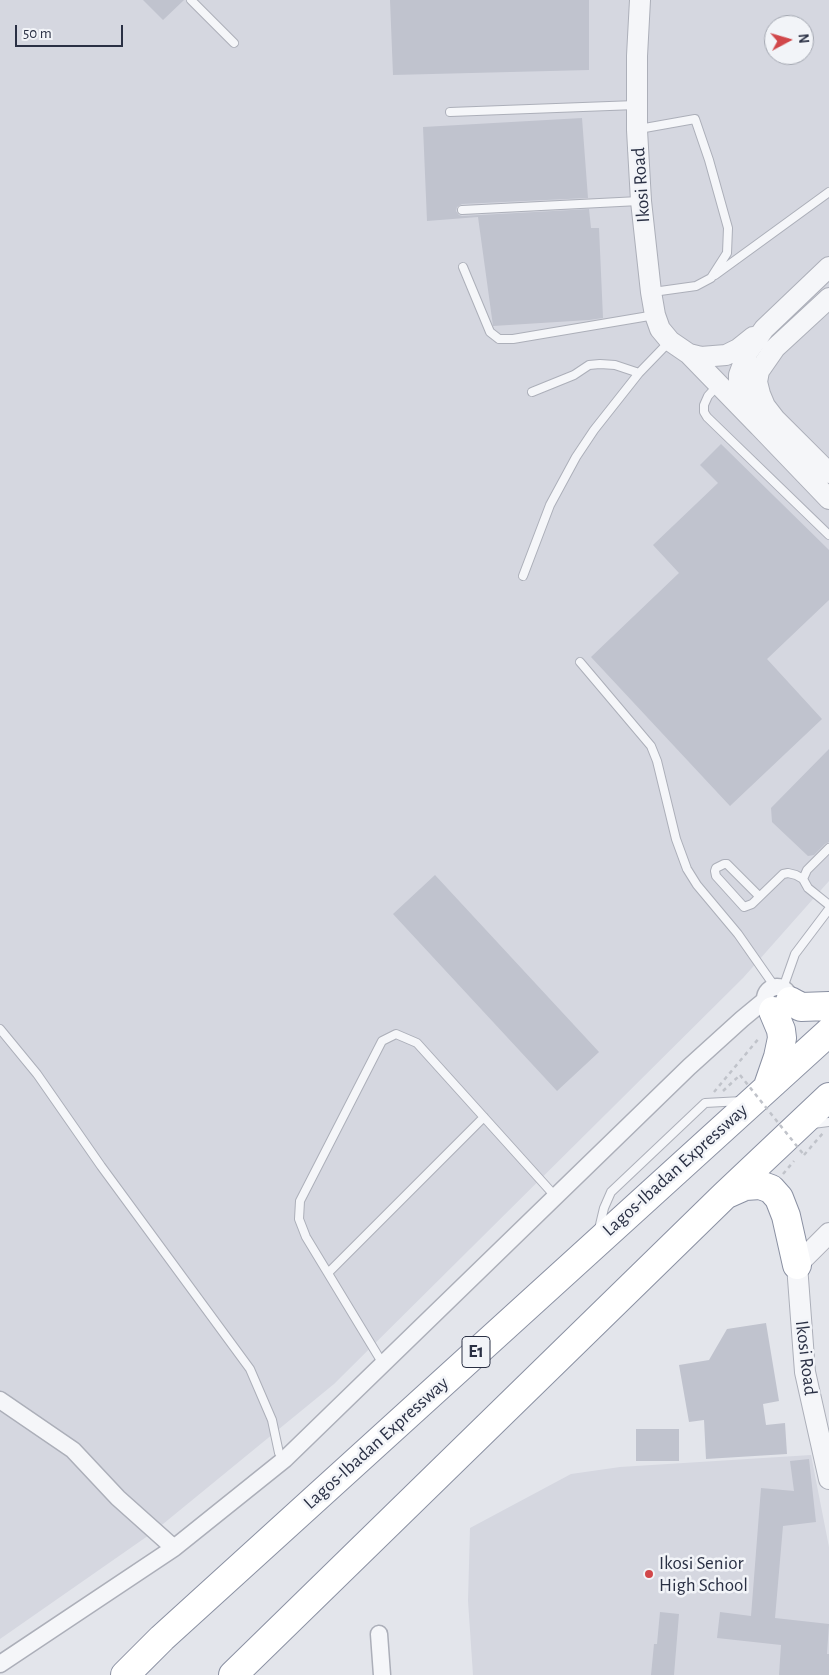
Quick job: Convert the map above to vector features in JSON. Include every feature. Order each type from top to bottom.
[{"type":"highway","points":[[760,1093],[778,1058],[782,1038],[773,1000],[801,1007],[829,1006]]},
{"type":"highway","name":"Lagos-Ibadan Expressway","points":[[124,1675],[162,1638],[596,1242],[829,1032]]},
{"type":"highway","points":[[233,1675],[724,1196],[822,1119]]},
{"type":"highway","points":[[724,1196],[745,1186],[760,1185],[771,1189],[779,1198],[786,1216],[797,1265]]},
{"type":"highway","points":[[109,1675],[162,1638]]},
{"type":"street","name":"Ikosi Road","points":[[640,0],[636,105],[637,130],[641,201],[655,315],[660,329],[670,341],[689,354],[719,385],[747,402]]},
{"type":"street","points":[[744,359],[764,329],[829,267]]},
{"type":"street","points":[[689,354],[701,357],[744,359],[775,348],[829,298]]},
{"type":"street","points":[[744,359],[758,371],[757,382],[747,402]]},
{"type":"street","points":[[747,402],[758,426],[829,499]]},
{"type":"street","points":[[747,402],[765,406],[775,419],[829,473]]},
{"type":"street","points":[[0,1664],[174,1548],[285,1459],[689,1067],[773,1000]]},
{"type":"street","points":[[797,1265],[829,1233]]},
{"type":"street","name":"Ikosi Road","points":[[797,1265],[805,1372],[829,1478]]},
{"type":"street","points":[[0,1400],[73,1450],[118,1498],[174,1548]]},
{"type":"street","points":[[379,1634],[382,1675]]},
{"type":"lane","points":[[191,0],[234,43]]},
{"type":"lane","points":[[450,112],[636,105]]},
{"type":"lane","points":[[637,130],[695,119],[709,160],[728,228],[727,253],[712,278]]},
{"type":"lane","points":[[651,292],[696,286],[712,278],[829,192]]},
{"type":"lane","points":[[462,210],[641,201]]},
{"type":"lane","points":[[464,267],[490,332],[499,339],[513,339],[655,315]]},
{"type":"lane","points":[[523,576],[550,505],[562,481],[594,430],[639,374],[670,341]]},
{"type":"lane","points":[[532,392],[574,375],[589,365],[615,365],[639,374]]},
{"type":"lane","points":[[719,385],[708,396],[704,405],[704,412],[707,417],[829,535]]},
{"type":"lane","points":[[580,662],[651,746],[657,761],[676,839],[687,869],[697,885],[738,934],[773,1000]]},
{"type":"lane","points":[[804,879],[807,870],[829,848]]},
{"type":"lane","points":[[759,896],[727,864],[716,868],[716,876],[744,908],[748,906],[759,896],[783,874],[788,873],[804,879],[808,888],[829,905]]},
{"type":"lane","points":[[773,1000],[795,954],[829,909]]},
{"type":"lane","points":[[0,1029],[37,1074],[101,1166],[250,1370],[272,1420],[279,1452],[285,1459]]},
{"type":"lane","points":[[383,1364],[306,1237],[298,1219],[300,1201],[382,1040],[396,1034],[417,1043],[555,1196]]},
{"type":"lane","points":[[596,1242],[604,1208],[611,1192],[709,1103],[760,1093]]},
{"type":"lane","points":[[328,1273],[484,1117]]},
{"type":"path","points":[[709,1103],[766,1031],[773,1000]]},
{"type":"path","points":[[709,1103],[740,1075],[804,1154],[822,1119]]},
{"type":"path","points":[[800,1152],[822,1119]]},
{"type":"path","points":[[787,1180],[782,1175],[794,1160]]},
{"type":"shaded area","points":[[0,0],[829,0],[829,881],[743,978],[334,1384],[152,1533],[0,1639]]},
{"type":"shaded area","name":"Ikosi Senior High School","points":[[811,1455],[829,1547],[829,1675],[473,1675],[468,1601],[470,1528],[571,1474],[620,1467]]},
{"type":"building","points":[[143,0],[184,0],[163,20]]},
{"type":"building","points":[[390,0],[589,0],[589,70],[393,75]]},
{"type":"building","points":[[582,118],[588,198],[462,204],[457,207],[456,211],[462,216],[589,209],[591,228],[599,228],[603,318],[493,326],[478,217],[427,221],[423,127]]},
{"type":"building","points":[[721,444],[829,550],[829,600],[767,659],[822,719],[730,806],[591,657],[679,573],[653,545],[718,483],[700,465]]},
{"type":"building","points":[[829,749],[829,842],[814,855],[808,856],[772,822],[771,808]]},
{"type":"building","points":[[435,875],[599,1052],[557,1091],[393,914]]},
{"type":"building","points":[[766,1323],[779,1401],[763,1404],[766,1425],[785,1423],[787,1454],[706,1459],[704,1420],[689,1422],[679,1365],[709,1360],[727,1329]]},
{"type":"building","points":[[636,1429],[679,1429],[679,1461],[636,1461]]},
{"type":"building","points":[[809,1459],[816,1522],[783,1526],[775,1618],[829,1624],[827,1654],[829,1654],[829,1675],[779,1675],[781,1645],[717,1638],[720,1612],[751,1616],[761,1488],[794,1491],[790,1461]]},
{"type":"building","points":[[660,1612],[679,1614],[674,1675],[651,1675],[654,1644],[657,1644]]},
{"type":"place","name":"Ikosi Senior High School","points":[[649,1574]]}]
